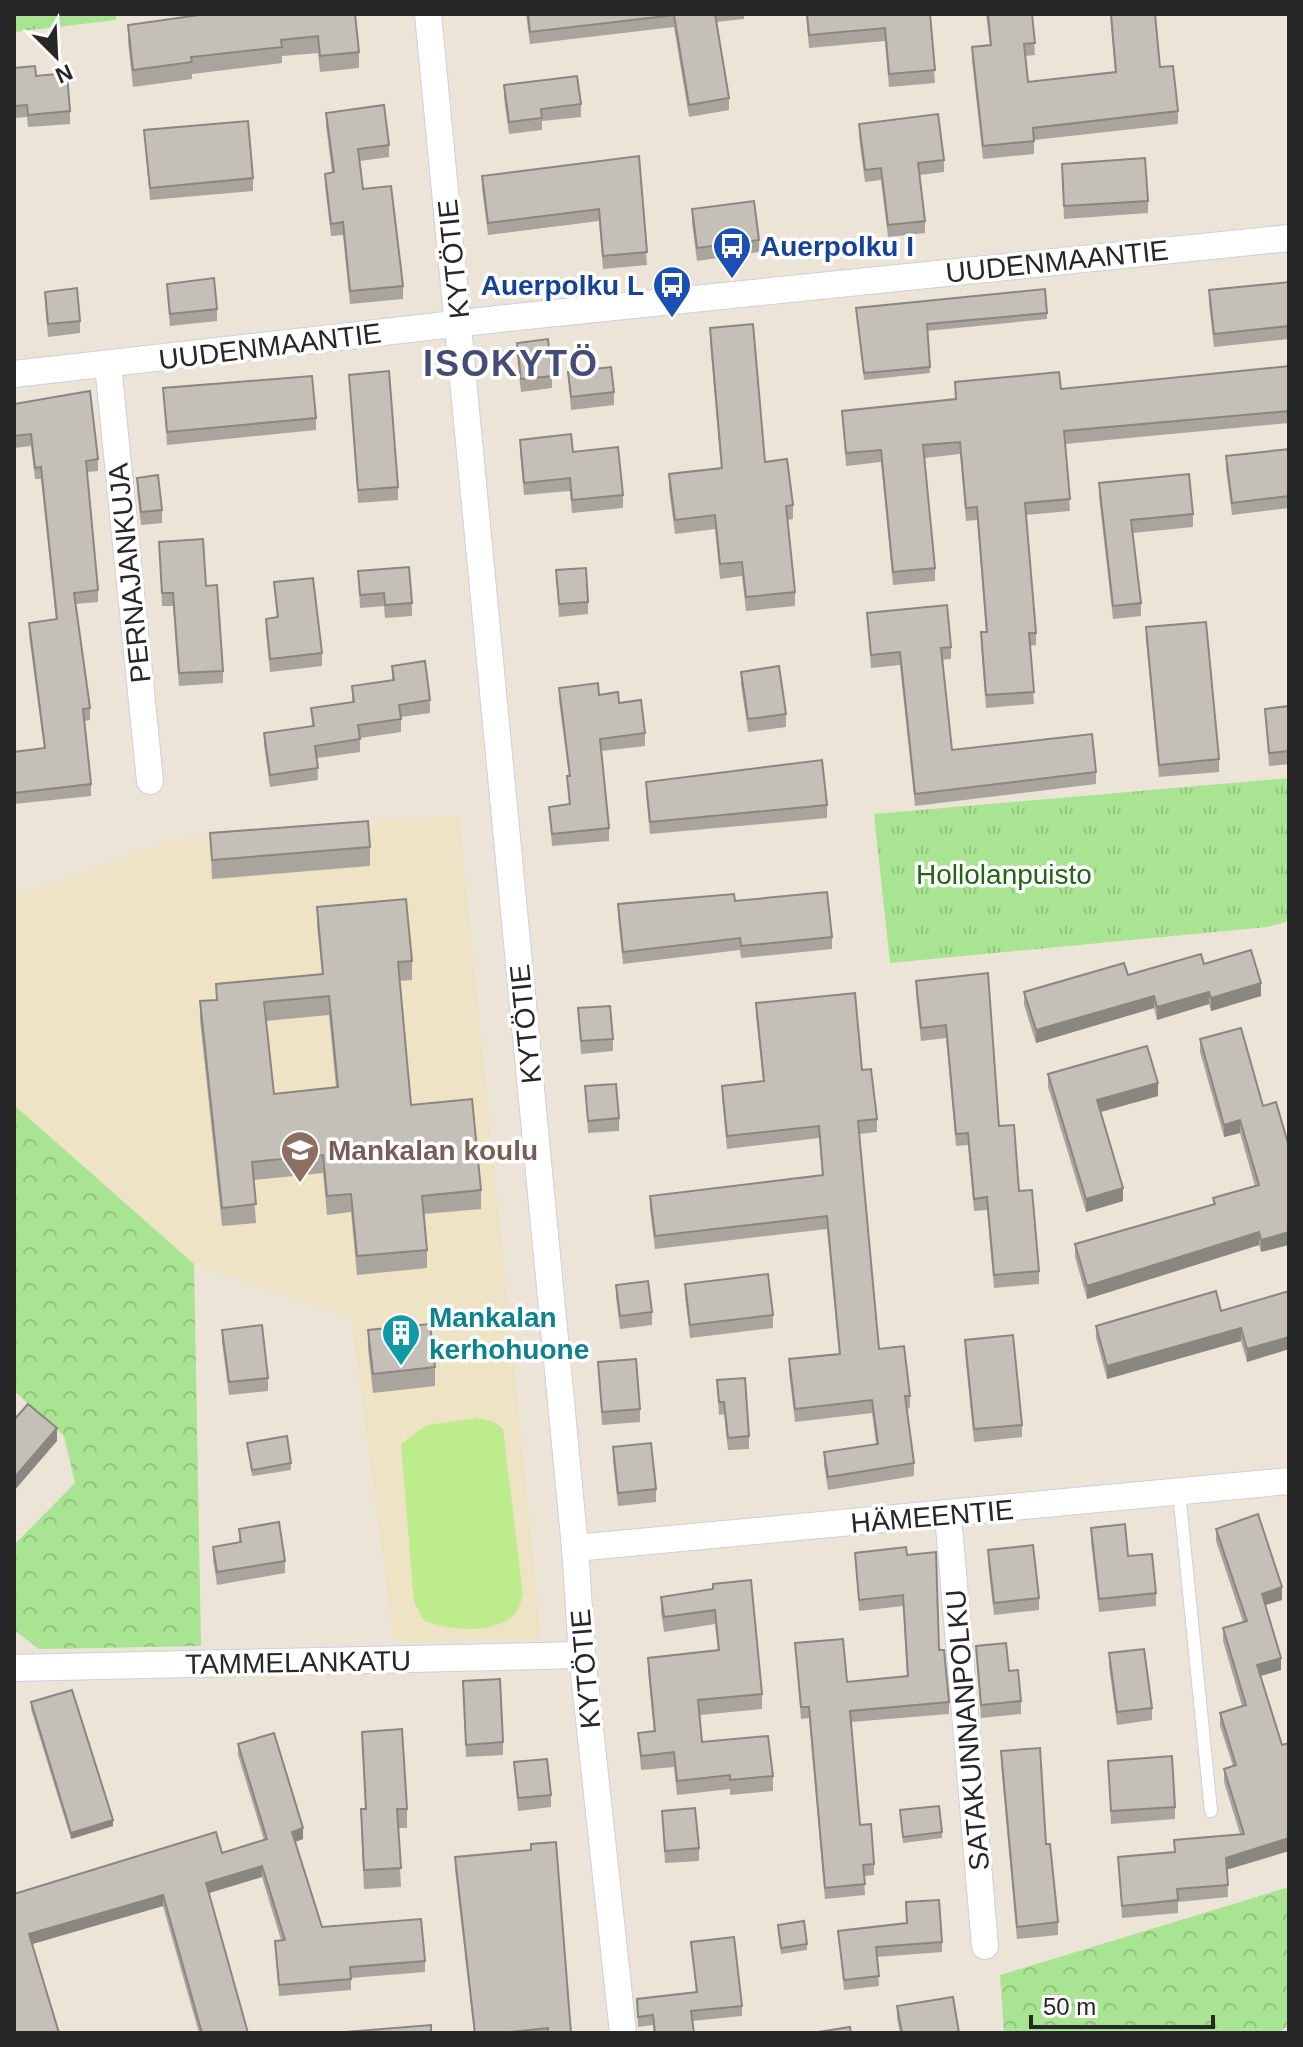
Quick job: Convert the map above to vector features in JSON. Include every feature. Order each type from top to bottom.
[{"type":"street","name":"KYTÖTIE","points":[[428,14],[575,1548],[582,1655],[623,2033]]},
{"type":"street","name":"UUDENMAANTIE","points":[[14,374],[459,323],[1289,238]]},
{"type":"street","name":"PERNAJANKUJA","points":[[108,365],[150,781]]},
{"type":"street","name":"HÄMEENTIE","points":[[575,1548],[1289,1482]]},
{"type":"street","name":"SATAKUNNANPOLKU","points":[[948,1515],[985,1946]]},
{"type":"street","name":"TAMMELANKATU","points":[[14,1668],[582,1655]]},
{"type":"lane","points":[[1179,1492],[1211,1811]]},
{"type":"shaded area","name":"Mankalan koulu","points":[[459,815],[541,1639],[394,1642],[351,1317],[194,1264],[14,1105],[14,897],[167,841]]},
{"type":"green space","points":[[14,14],[116,14],[116,20],[14,32]]},
{"type":"green space","name":"Hollolanpuisto","points":[[1289,778],[1289,921],[1267,927],[890,963],[874,814]]},
{"type":"green space","points":[[14,1105],[194,1264],[201,1646],[39,1649],[14,1630],[14,1545],[75,1483],[64,1436],[14,1391]]},
{"type":"green space","points":[[477,1418],[493,1421],[503,1429],[523,1595],[517,1611],[496,1625],[472,1629],[446,1627],[424,1621],[414,1602],[401,1444],[427,1425]]},
{"type":"green space","points":[[1289,1887],[1289,2025],[1278,2033],[1004,2033],[1000,1975]]},
{"type":"building","points":[[206,14],[355,14],[359,52],[320,56],[318,36],[281,40],[282,47],[191,57],[192,62],[133,70],[128,25]]},
{"type":"building","points":[[528,14],[715,14],[729,98],[689,105],[674,15],[530,32]]},
{"type":"building","points":[[807,14],[930,14],[935,70],[889,74],[885,28],[809,35]]},
{"type":"building","points":[[988,14],[1032,14],[1035,43],[1024,44],[1028,82],[1116,72],[1111,14],[1155,14],[1160,67],[1173,66],[1178,111],[1033,128],[1034,141],[983,146],[972,47],[991,45]]},
{"type":"building","points":[[35,66],[36,76],[67,73],[70,111],[28,115],[27,105],[14,106],[14,68]]},
{"type":"building","points":[[577,76],[581,104],[541,109],[542,118],[509,122],[504,85]]},
{"type":"building","points":[[384,105],[389,145],[358,149],[363,189],[391,186],[403,286],[350,291],[343,222],[331,224],[325,174],[334,172],[326,113]]},
{"type":"building","points":[[938,114],[944,160],[918,163],[925,221],[888,225],[881,168],[865,170],[859,124]]},
{"type":"building","points":[[248,121],[253,178],[150,188],[144,130]]},
{"type":"building","points":[[639,156],[647,252],[603,256],[599,209],[488,223],[482,176]]},
{"type":"building","points":[[1145,158],[1148,201],[1064,206],[1062,164]]},
{"type":"building","points":[[754,201],[759,240],[697,248],[692,209]]},
{"type":"building","points":[[214,278],[217,309],[170,314],[167,284]]},
{"type":"building","points":[[1289,282],[1289,326],[1214,334],[1209,290]]},
{"type":"building","points":[[77,288],[80,321],[48,324],[45,292]]},
{"type":"building","points":[[1045,289],[1047,313],[927,324],[930,367],[864,373],[856,308]]},
{"type":"building","points":[[753,324],[765,462],[787,459],[793,505],[786,506],[795,592],[746,597],[742,562],[720,564],[715,515],[675,520],[669,474],[722,468],[710,328]]},
{"type":"building","points":[[548,339],[552,376],[521,379],[517,343]]},
{"type":"building","points":[[1289,366],[1289,411],[1064,431],[1070,499],[1025,503],[1036,633],[1029,633],[1034,692],[986,695],[981,632],[987,632],[977,507],[966,508],[960,442],[923,445],[935,568],[893,572],[881,450],[846,453],[842,411],[956,399],[955,382],[1059,372],[1061,389]]},
{"type":"building","points":[[611,367],[614,392],[571,397],[568,372]]},
{"type":"building","points":[[389,371],[398,487],[358,490],[349,375]]},
{"type":"building","points":[[312,376],[316,418],[167,432],[163,388]]},
{"type":"building","points":[[90,391],[98,459],[86,461],[98,590],[74,593],[90,708],[83,709],[91,784],[14,793],[14,752],[45,748],[29,623],[57,619],[41,467],[35,468],[31,434],[14,436],[14,404]]},
{"type":"building","points":[[571,434],[573,452],[618,447],[623,495],[572,500],[570,478],[524,483],[520,440]]},
{"type":"building","points":[[1289,449],[1289,496],[1232,503],[1226,456]]},
{"type":"building","points":[[1189,474],[1193,514],[1131,520],[1141,603],[1113,606],[1099,483]]},
{"type":"building","points":[[158,475],[162,510],[141,512],[137,478]]},
{"type":"building","points":[[203,539],[206,586],[217,585],[223,671],[179,673],[173,593],[162,593],[159,542]]},
{"type":"building","points":[[409,567],[412,603],[385,605],[384,593],[360,595],[358,571]]},
{"type":"building","points":[[586,568],[588,602],[559,604],[556,570]]},
{"type":"building","points":[[313,578],[322,653],[270,659],[266,619],[278,617],[274,582]]},
{"type":"building","points":[[947,605],[951,647],[941,648],[952,750],[1092,734],[1096,772],[915,794],[900,652],[871,655],[867,613]]},
{"type":"building","points":[[1206,622],[1219,759],[1159,765],[1146,627]]},
{"type":"building","points":[[425,661],[430,700],[399,705],[401,719],[358,725],[360,739],[315,746],[318,768],[270,775],[264,733],[314,726],[311,708],[354,702],[352,686],[394,680],[392,666]]},
{"type":"building","points":[[779,666],[786,714],[748,719],[741,672]]},
{"type":"building","points":[[598,683],[599,695],[618,692],[619,703],[641,700],[645,733],[600,739],[609,828],[552,834],[549,807],[570,804],[567,776],[570,776],[559,688]]},
{"type":"building","points":[[1289,706],[1289,751],[1269,753],[1265,709]]},
{"type":"building","points":[[822,760],[827,805],[650,822],[646,782]]},
{"type":"building","points":[[368,821],[370,847],[212,860],[210,833]]},
{"type":"building","points":[[827,892],[832,937],[741,946],[740,938],[623,952],[618,904],[734,894],[735,901]]},
{"type":"building","points":[[406,899],[412,961],[398,962],[411,1105],[472,1099],[481,1190],[422,1196],[427,1250],[357,1256],[351,1194],[327,1196],[323,1155],[252,1162],[256,1204],[222,1208],[200,1001],[217,1000],[216,984],[323,974],[317,907]],"holes":[[[329,996],[338,1087],[274,1094],[264,1002]]]},
{"type":"building","points":[[1251,950],[1261,983],[1211,998],[1209,992],[1157,1007],[1154,996],[1036,1030],[1024,992],[1124,963],[1128,975],[1201,954],[1204,964]]},
{"type":"building","points":[[988,973],[999,1126],[1014,1125],[1019,1191],[1032,1190],[1039,1271],[994,1275],[987,1197],[974,1199],[968,1133],[956,1134],[946,1025],[921,1028],[916,981]]},
{"type":"building","points":[[855,993],[862,1070],[871,1069],[877,1119],[858,1121],[879,1349],[904,1346],[910,1396],[905,1396],[914,1463],[828,1477],[824,1452],[878,1444],[872,1400],[795,1409],[789,1359],[840,1354],[827,1216],[655,1236],[650,1196],[823,1175],[819,1126],[727,1136],[722,1086],[764,1081],[756,1003]]},
{"type":"building","points":[[610,1006],[613,1039],[581,1041],[578,1008]]},
{"type":"building","points":[[1241,1028],[1263,1106],[1276,1102],[1289,1147],[1289,1232],[1261,1240],[1259,1232],[1087,1286],[1075,1244],[1215,1204],[1213,1198],[1259,1185],[1240,1120],[1224,1125],[1200,1039]]},
{"type":"building","points":[[1147,1046],[1158,1083],[1097,1100],[1123,1188],[1086,1199],[1048,1074]]},
{"type":"building","points":[[616,1084],[619,1118],[588,1121],[585,1086]]},
{"type":"building","points":[[768,1274],[773,1315],[690,1325],[685,1284]]},
{"type":"building","points":[[648,1281],[652,1312],[620,1316],[616,1285]]},
{"type":"building","points":[[1216,1291],[1221,1311],[1289,1291],[1289,1337],[1247,1349],[1241,1328],[1107,1366],[1096,1326]]},
{"type":"building","points":[[430,1324],[435,1367],[373,1374],[368,1330]]},
{"type":"building","points":[[262,1325],[268,1378],[229,1382],[222,1330]]},
{"type":"building","points":[[1013,1335],[1022,1425],[974,1429],[965,1340]]},
{"type":"building","points":[[636,1359],[640,1409],[602,1412],[598,1362]]},
{"type":"building","points":[[745,1378],[749,1436],[728,1438],[724,1402],[719,1402],[717,1380]]},
{"type":"building","points":[[28,1404],[57,1428],[14,1478],[14,1420]]},
{"type":"building","points":[[287,1436],[291,1463],[252,1470],[247,1443]]},
{"type":"building","points":[[651,1443],[656,1489],[618,1493],[613,1447]]},
{"type":"building","points":[[1258,1514],[1282,1587],[1262,1594],[1281,1658],[1257,1665],[1282,1745],[1289,1743],[1289,1838],[1226,1858],[1228,1885],[1177,1889],[1178,1900],[1122,1906],[1118,1857],[1175,1852],[1174,1840],[1244,1834],[1224,1769],[1236,1765],[1220,1713],[1246,1705],[1223,1628],[1247,1621],[1216,1529]]},
{"type":"building","points":[[279,1522],[285,1561],[217,1572],[213,1547],[241,1542],[239,1529]]},
{"type":"building","points":[[1125,1524],[1128,1556],[1152,1554],[1156,1593],[1099,1599],[1091,1528]]},
{"type":"building","points":[[1033,1545],[1039,1598],[994,1603],[988,1550]]},
{"type":"building","points":[[906,1547],[907,1555],[936,1552],[939,1650],[944,1650],[949,1702],[850,1711],[860,1825],[871,1824],[874,1864],[863,1865],[865,1884],[825,1888],[809,1707],[801,1707],[795,1643],[843,1639],[847,1682],[908,1676],[903,1595],[859,1600],[855,1553]]},
{"type":"building","points":[[751,1580],[762,1694],[698,1700],[702,1742],[768,1736],[773,1776],[730,1780],[730,1775],[677,1781],[674,1752],[641,1756],[638,1733],[655,1731],[648,1658],[719,1650],[715,1610],[664,1617],[661,1597],[713,1589],[713,1584]]},
{"type":"building","points":[[1006,1643],[1009,1671],[1018,1670],[1021,1701],[981,1705],[976,1646]]},
{"type":"building","points":[[1144,1649],[1152,1708],[1117,1712],[1109,1653]]},
{"type":"building","points":[[500,1679],[503,1742],[466,1745],[463,1681]]},
{"type":"building","points":[[72,1690],[113,1820],[71,1833],[31,1702]]},
{"type":"building","points":[[402,1729],[407,1809],[397,1809],[401,1868],[364,1870],[361,1809],[366,1809],[362,1732]]},
{"type":"building","points":[[274,1733],[303,1828],[292,1832],[322,1927],[421,1919],[425,1961],[350,1967],[351,1979],[279,1985],[275,1941],[285,1940],[262,1866],[206,1883],[248,2033],[202,2033],[163,1895],[29,1934],[59,2033],[15,2033],[14,1894],[216,1832],[222,1853],[267,1839],[238,1744]]},
{"type":"building","points":[[1040,1748],[1046,1844],[1050,1844],[1058,1922],[1017,1927],[1001,1751]]},
{"type":"building","points":[[1172,1756],[1175,1807],[1111,1811],[1108,1761]]},
{"type":"building","points":[[547,1759],[551,1795],[518,1798],[514,1762]]},
{"type":"building","points":[[939,1806],[942,1832],[903,1837],[900,1810]]},
{"type":"building","points":[[695,1808],[699,1848],[665,1851],[662,1811]]},
{"type":"building","points":[[556,1842],[571,2033],[548,2033],[548,2028],[475,2033],[455,1857],[531,1850],[531,1844]]},
{"type":"building","points":[[939,1900],[942,1942],[876,1947],[879,1976],[844,1980],[838,1931],[907,1923],[906,1902]]},
{"type":"building","points":[[804,1921],[807,1944],[781,1948],[778,1925]]},
{"type":"building","points":[[734,1937],[742,2006],[691,2011],[694,2033],[655,2033],[653,2015],[638,2017],[637,1999],[697,1992],[691,1942]]},
{"type":"building","points":[[953,1997],[959,2033],[902,2033],[897,2006]]},
{"type":"building","points":[[431,2025],[431,2033],[333,2033]]},
{"type":"building","points":[[850,2027],[851,2033],[812,2033]]},
{"type":"place","name":"Auerpolku I","points":[[732,280]]},
{"type":"place","name":"Auerpolku L","points":[[672,319]]},
{"type":"place","name":"Mankalan koulu","points":[[300,1184]]},
{"type":"place","name":"Mankalan kerhohuone","points":[[401,1367]]},
{"type":"district","name":"ISOKYTÖ","points":[[511,363]]}]
